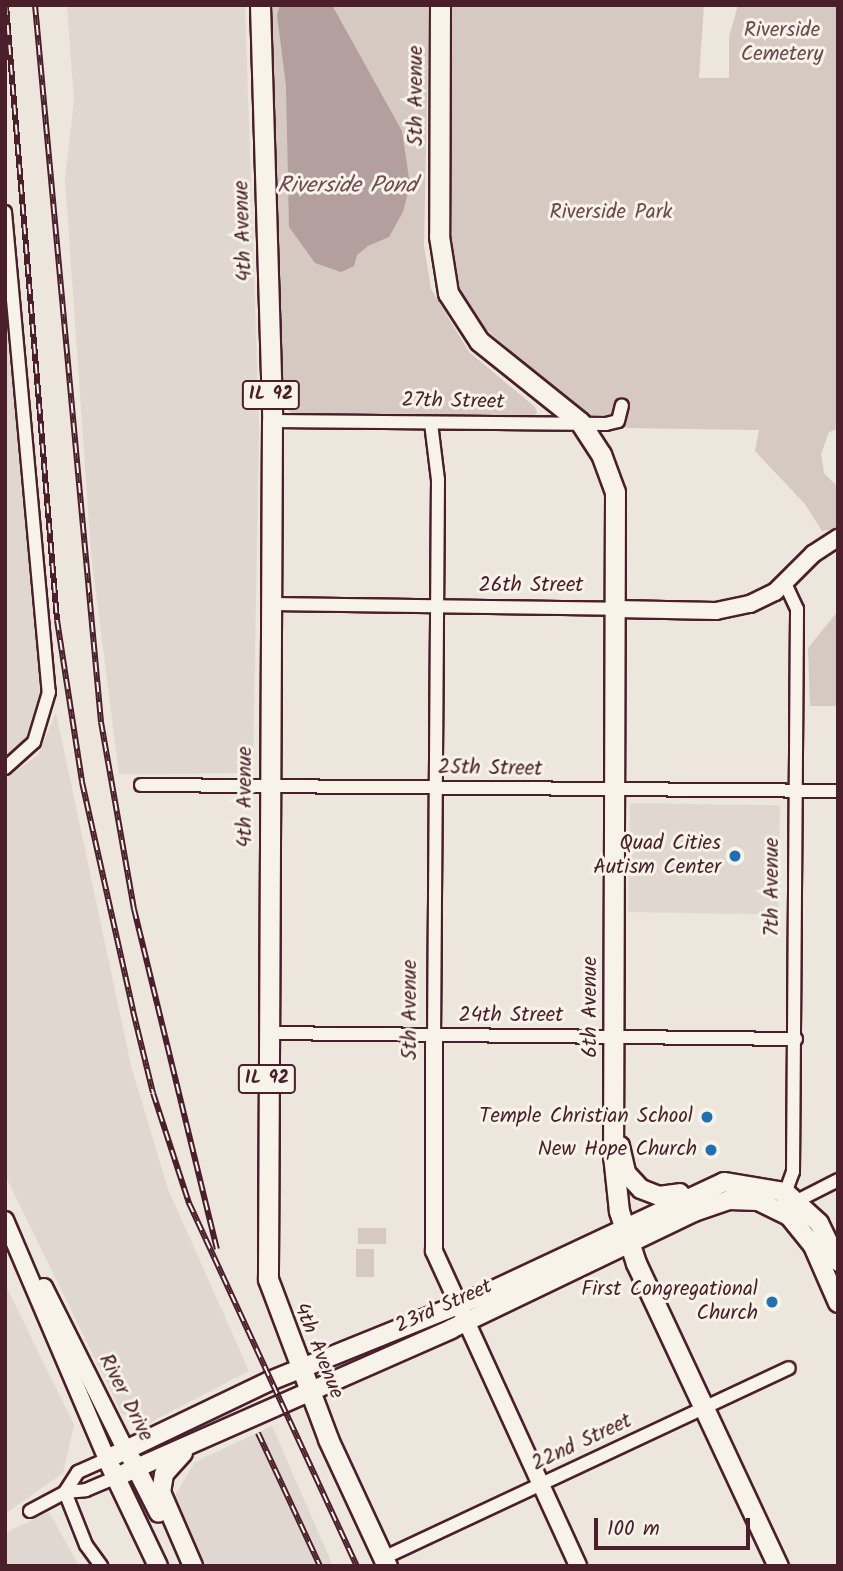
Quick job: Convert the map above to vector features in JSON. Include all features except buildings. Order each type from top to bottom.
[{"type":"main road","name":"4th Avenue","points":[[260,5],[272,421],[268,1279],[336,1457],[390,1560]]},
{"type":"main road","name":"5th Avenue","points":[[440,5],[439,236],[449,293],[479,341],[580,422]]},
{"type":"main road","name":"6th Avenue","points":[[580,422],[601,454],[615,492],[614,1174],[627,1235],[703,1408],[778,1566]]},
{"type":"main road","points":[[614,1099],[622,1162],[641,1189],[659,1196],[724,1182],[787,1201],[819,1223],[838,1262]]},
{"type":"main road","name":"23rd Street","points":[[116,1477],[466,1322],[724,1182]]},
{"type":"main road","name":"23rd Street","points":[[107,1458],[127,1451],[302,1367],[627,1235],[729,1200],[787,1201]]},
{"type":"main road","points":[[787,1201],[813,1246],[838,1303]]},
{"type":"main road","points":[[193,1566],[163,1498],[162,1481],[181,1454],[207,1438]]},
{"type":"main road","name":"River Drive","points":[[127,1451],[186,1566]]},
{"type":"main road","name":"River Drive","points":[[107,1458],[158,1566]]},
{"type":"street","points":[[5,212],[48,692],[34,742],[5,768]]},
{"type":"street","name":"27th Street","points":[[272,421],[613,423],[622,405]]},
{"type":"street","name":"5th Avenue","points":[[431,423],[437,453],[433,1245],[457,1305],[578,1566]]},
{"type":"street","points":[[785,583],[818,549],[838,538]]},
{"type":"street","name":"26th Street","points":[[271,604],[734,608],[758,601],[785,583]]},
{"type":"street","name":"7th Avenue","points":[[785,583],[797,609],[796,1039],[793,1172],[787,1201]]},
{"type":"street","name":"25th Street","points":[[141,785],[838,791]]},
{"type":"street","name":"24th Street","points":[[268,1033],[796,1039]]},
{"type":"street","points":[[787,1201],[838,1180]]},
{"type":"street","name":"River Drive","points":[[5,1220],[21,1253],[59,1355],[107,1458]]},
{"type":"street","name":"River Drive","points":[[21,1253],[39,1278],[127,1451]]},
{"type":"street","name":"22nd Street","points":[[390,1560],[540,1484],[789,1368]]},
{"type":"street","name":"23rd Street","points":[[65,1492],[78,1472],[107,1458]]},
{"type":"street","name":"23rd Street","points":[[30,1511],[65,1492],[86,1490],[116,1477]]},
{"type":"street","points":[[65,1492],[86,1545],[101,1566]]},
{"type":"shaded area","points":[[67,5],[245,5],[259,426],[253,773],[119,774],[91,553],[65,179],[74,101]]},
{"type":"shaded area","points":[[5,293],[41,692],[36,721],[18,749],[5,757]]},
{"type":"shaded area","points":[[56,713],[131,1066],[168,1189],[249,1371],[145,1425],[122,1414],[5,1175],[5,779],[38,755]]},
{"type":"shaded area","points":[[630,803],[780,806],[778,915],[628,912]]},
{"type":"shaded area","points":[[5,1284],[74,1425],[63,1473],[5,1514]]},
{"type":"shaded area","points":[[272,1426],[333,1566],[202,1566],[173,1499],[195,1462]]},
{"type":"shaded area","points":[[49,1512],[79,1566],[5,1566],[5,1533]]},
{"type":"green space","points":[[272,5],[429,5],[424,246],[431,289],[469,352],[535,407],[537,413],[532,416],[291,413],[283,404]]},
{"type":"green space","name":"Riverside Park","points":[[450,5],[704,5],[699,78],[729,78],[729,37],[738,5],[838,5],[838,429],[829,432],[821,454],[824,473],[838,487],[838,528],[822,531],[805,504],[755,451],[759,430],[627,428],[614,416],[588,416],[476,321],[461,292],[452,253]]},
{"type":"green space","points":[[838,611],[838,706],[810,706],[808,648]]},
{"type":"green space","points":[[358,1228],[386,1228],[386,1244],[358,1244]]},
{"type":"green space","points":[[356,1249],[374,1249],[374,1277],[356,1277]]},
{"type":"water","name":"Riverside Pond","points":[[280,5],[332,5],[402,131],[410,185],[403,212],[389,237],[368,246],[357,255],[354,266],[341,272],[315,263],[289,227],[286,86],[277,15]]},
{"type":"railway","points":[[6,5],[57,620],[82,782],[133,1011],[153,1093],[189,1203],[357,1566]]},
{"type":"railway","points":[[35,5],[101,722],[134,909],[217,1249]]},
{"type":"railway","points":[[258,1433],[320,1566]]},
{"type":"place","name":"Quad Cities Autism Center","points":[[735,856]]},
{"type":"place","name":"Temple Christian School","points":[[707,1117]]},
{"type":"place","name":"New Hope Church","points":[[711,1150]]},
{"type":"place","name":"First Congregational Church","points":[[772,1302]]},
{"type":"park label","name":"Riverside Cemetery","points":[[782,43]]}]
